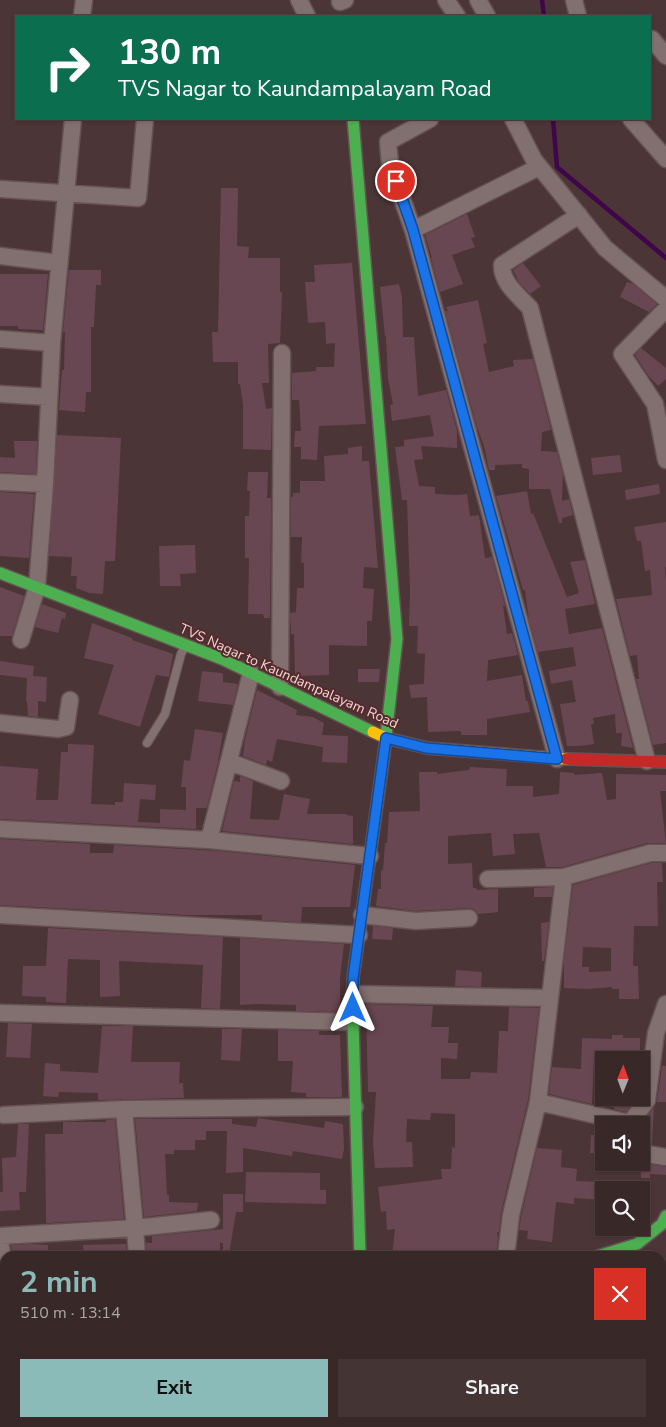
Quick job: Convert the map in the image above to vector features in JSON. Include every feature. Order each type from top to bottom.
[{"type":"street","points":[[82,15],[84,0]]},
{"type":"street","points":[[299,0],[306,15]]},
{"type":"street","points":[[446,0],[456,15]]},
{"type":"street","points":[[478,0],[486,15]]},
{"type":"street","points":[[574,0],[578,15]]},
{"type":"street","points":[[652,39],[666,56]]},
{"type":"street","points":[[21,640],[37,586],[45,484],[52,343],[73,120]]},
{"type":"street","points":[[0,189],[138,198],[145,120]]},
{"type":"street","points":[[352,120],[397,639],[386,738],[353,978],[360,1251]]},
{"type":"street","points":[[428,120],[388,142],[390,164],[413,230],[557,759]]},
{"type":"street","points":[[514,120],[539,167],[605,248],[666,299]]},
{"type":"street","points":[[632,120],[666,158]]},
{"type":"street","points":[[413,230],[539,167]]},
{"type":"street","points":[[579,215],[502,265],[502,273],[505,280],[530,308],[648,761]]},
{"type":"street","points":[[0,256],[59,262]]},
{"type":"street","points":[[666,309],[622,354],[655,404],[666,460]]},
{"type":"street","points":[[0,339],[52,343]]},
{"type":"street","points":[[280,687],[282,353]]},
{"type":"street","points":[[0,394],[49,398]]},
{"type":"street","points":[[0,482],[45,484]]},
{"type":"street","name":"TVS Nagar to Kaundampalayam Road","points":[[0,573],[222,659],[386,738],[426,748],[557,759],[666,762]]},
{"type":"street","points":[[209,840],[251,673]]},
{"type":"street","points":[[0,723],[58,729],[66,727],[70,700]]},
{"type":"street","points":[[230,762],[281,780]]},
{"type":"street","points":[[0,829],[209,840],[370,856]]},
{"type":"street","points":[[488,879],[564,877],[650,853],[666,853]]},
{"type":"street","points":[[507,1251],[512,1215],[538,1102],[564,877]]},
{"type":"street","points":[[0,914],[359,935]]},
{"type":"street","points":[[362,916],[416,921],[469,918]]},
{"type":"street","points":[[354,994],[550,998]]},
{"type":"street","points":[[636,1116],[647,1100],[656,1033],[666,1004]]},
{"type":"street","points":[[1,1013],[353,1022]]},
{"type":"street","points":[[538,1102],[597,1116]]},
{"type":"street","points":[[4,1115],[124,1109],[356,1107]]},
{"type":"street","points":[[124,1109],[137,1251]]},
{"type":"street","points":[[650,1154],[666,1157]]},
{"type":"street","points":[[638,1250],[662,1224],[666,1216]]},
{"type":"street","points":[[0,1236],[135,1228],[211,1220]]},
{"type":"lane","points":[[147,743],[165,714],[181,654],[186,644]]},
{"type":"building","points":[[221,188],[238,188],[237,246],[249,247],[248,258],[280,258],[280,292],[282,292],[280,343],[268,344],[269,383],[262,383],[266,409],[272,408],[271,450],[243,449],[243,404],[240,384],[238,384],[238,362],[213,362],[212,332],[218,332]]},
{"type":"building","points":[[467,214],[475,237],[471,238],[475,247],[452,255],[463,284],[440,292],[425,235]]},
{"type":"building","points":[[352,263],[366,424],[319,426],[317,460],[301,459],[301,447],[294,447],[295,431],[301,431],[299,400],[292,400],[292,373],[316,371],[316,367],[334,367],[335,343],[326,344],[325,322],[308,323],[305,282],[315,282],[314,265]]},
{"type":"building","points":[[523,263],[541,286],[530,294],[519,282],[513,270]]},
{"type":"building","points":[[69,270],[101,270],[101,285],[96,285],[94,327],[91,327],[91,392],[86,392],[85,412],[59,410],[62,370],[64,370],[65,332],[63,332]]},
{"type":"building","points":[[0,274],[48,274],[43,330],[18,329],[18,326],[0,326]]},
{"type":"building","points":[[627,282],[633,284],[657,304],[649,312],[620,297]]},
{"type":"building","points":[[399,284],[402,297],[403,337],[414,337],[418,396],[446,390],[457,431],[457,448],[421,446],[423,459],[414,460],[419,486],[435,487],[435,494],[467,494],[470,516],[479,515],[485,558],[492,557],[505,606],[503,606],[507,634],[512,633],[518,655],[488,660],[487,681],[522,675],[526,701],[528,701],[530,712],[487,719],[487,735],[461,735],[461,731],[428,732],[427,697],[411,698],[409,685],[424,684],[425,654],[417,653],[418,626],[409,626],[410,592],[407,500],[402,500],[395,447],[406,446],[404,446],[404,440],[434,436],[430,415],[392,421],[390,405],[393,404],[388,379],[386,336],[380,287]]},
{"type":"building","points":[[478,300],[487,343],[483,344],[489,372],[514,366],[513,360],[533,359],[551,430],[542,432],[541,451],[557,452],[563,474],[562,501],[569,499],[573,515],[562,518],[562,523],[559,523],[550,489],[529,489],[529,469],[522,468],[522,464],[495,465],[495,470],[489,470],[484,446],[445,311],[448,311],[446,307]]},
{"type":"building","points":[[641,348],[666,368],[666,379],[658,386],[635,355]]},
{"type":"building","points":[[57,435],[121,438],[115,561],[105,561],[103,594],[89,593],[76,588],[77,576],[71,576],[72,557],[49,556]]},
{"type":"building","points":[[14,441],[37,441],[36,474],[0,472],[0,457],[15,458]]},
{"type":"building","points":[[362,446],[362,461],[369,461],[378,568],[364,567],[363,588],[374,589],[372,621],[367,621],[367,646],[329,645],[329,675],[295,676],[294,634],[291,634],[290,613],[296,612],[297,588],[304,588],[304,563],[301,562],[302,537],[291,537],[291,497],[293,497],[293,493],[300,493],[300,481],[325,481],[324,456],[348,454],[348,448]]},
{"type":"building","points":[[620,455],[622,472],[593,475],[591,458]]},
{"type":"building","points":[[248,472],[268,472],[267,498],[271,498],[270,618],[264,618],[263,614],[248,614],[249,558],[245,558],[245,516],[249,516],[250,491],[247,491]]},
{"type":"building","points":[[659,484],[660,494],[626,500],[625,490]]},
{"type":"building","points":[[527,491],[531,514],[533,513],[567,597],[579,593],[570,562],[585,560],[595,604],[565,609],[569,634],[602,628],[633,748],[621,746],[622,733],[616,733],[615,714],[593,718],[594,724],[591,724],[594,744],[567,746],[560,704],[576,702],[572,680],[551,684],[549,671],[576,666],[573,647],[538,652],[529,620],[525,590],[523,590],[496,496]]},
{"type":"building","points":[[0,492],[34,494],[29,558],[0,556]]},
{"type":"building","points":[[666,522],[666,743],[653,745],[636,679],[639,679],[637,655],[630,656],[616,599],[652,595],[650,570],[645,571],[641,541],[637,541],[634,527]]},
{"type":"building","points":[[195,545],[196,573],[180,574],[181,586],[160,586],[159,546]]},
{"type":"building","points":[[0,587],[24,596],[12,636],[0,636]]},
{"type":"building","points":[[42,604],[66,613],[65,619],[62,618],[58,633],[35,627]]},
{"type":"building","points":[[92,623],[132,638],[132,640],[173,654],[169,677],[156,675],[140,727],[98,714],[114,665],[84,658]]},
{"type":"building","points":[[0,661],[34,666],[33,676],[47,677],[46,702],[38,701],[38,717],[28,716],[26,701],[27,678],[0,675]]},
{"type":"building","points":[[358,669],[380,669],[379,682],[358,682]]},
{"type":"building","points":[[202,671],[221,673],[223,674],[223,682],[238,684],[233,705],[198,701]]},
{"type":"building","points":[[257,690],[297,710],[296,715],[313,717],[324,723],[322,735],[348,736],[347,763],[322,762],[323,747],[277,739],[272,762],[267,760],[266,765],[243,756],[245,739]]},
{"type":"building","points":[[195,729],[223,733],[207,808],[196,808],[196,829],[0,819],[0,766],[38,769],[36,800],[58,800],[61,752],[68,752],[68,744],[94,745],[91,804],[115,805],[115,802],[123,802],[124,783],[156,785],[155,800],[140,799],[138,822],[160,823],[160,809],[186,810],[186,787],[181,787],[184,760],[190,761]]},
{"type":"building","points":[[470,767],[507,769],[506,786],[533,786],[533,797],[559,794],[560,772],[574,773],[574,775],[602,773],[607,800],[616,799],[616,774],[666,775],[666,791],[660,791],[666,843],[647,843],[562,867],[546,867],[539,833],[513,834],[515,854],[493,856],[491,833],[448,836],[448,864],[472,863],[473,888],[477,890],[498,889],[498,912],[478,914],[474,909],[468,908],[416,911],[376,906],[378,889],[381,889],[381,871],[383,870],[385,843],[387,843],[389,812],[420,811],[419,772],[437,772],[437,774],[469,770]]},
{"type":"building","points":[[240,776],[253,781],[250,819],[279,820],[284,794],[310,799],[307,814],[347,814],[353,816],[353,844],[222,831],[234,781],[240,782]]},
{"type":"building","points":[[0,839],[90,844],[90,853],[113,853],[114,845],[219,851],[355,865],[350,907],[302,907],[301,922],[262,920],[262,915],[187,915],[0,905]]},
{"type":"building","points":[[651,863],[662,863],[663,882],[657,882],[658,926],[634,926],[633,966],[638,966],[639,999],[619,999],[619,989],[612,989],[612,987],[564,988],[564,960],[573,885]],"holes":[[[583,947],[611,948],[611,971],[589,972],[589,967],[582,967]]]},
{"type":"building","points":[[553,887],[552,897],[534,897],[534,888]]},
{"type":"building","points":[[549,922],[544,961],[542,961],[541,923]]},
{"type":"building","points":[[373,926],[393,928],[392,940],[372,939]]},
{"type":"building","points":[[48,928],[223,937],[220,1009],[201,1008],[203,965],[119,961],[120,996],[100,997],[100,960],[68,959],[66,1003],[46,1002],[46,997],[22,996],[23,966],[46,966]]},
{"type":"building","points":[[240,938],[344,944],[340,978],[340,1012],[296,1011],[296,1005],[240,1005]]},
{"type":"building","points":[[456,970],[482,972],[481,987],[455,986]]},
{"type":"building","points":[[366,1004],[433,1006],[431,1027],[449,1027],[448,1043],[458,1043],[457,1059],[441,1058],[441,1079],[470,1079],[471,1072],[497,1073],[499,1031],[508,1031],[509,1007],[539,1008],[528,1100],[501,1213],[499,1232],[497,1232],[497,1251],[393,1251],[395,1229],[387,1230],[386,1211],[381,1212],[378,1187],[442,1179],[441,1169],[451,1169],[452,1147],[455,1148],[455,1114],[431,1113],[430,1120],[407,1119],[406,1142],[412,1142],[413,1167],[375,1168],[373,1143],[376,1092],[368,1092]]},
{"type":"building","points":[[8,1023],[32,1024],[30,1058],[6,1057]]},
{"type":"building","points":[[102,1026],[133,1026],[131,1062],[180,1062],[179,1083],[183,1083],[184,1098],[98,1100],[98,1093],[59,1092],[58,1097],[43,1096],[45,1063],[60,1064],[60,1071],[98,1073]]},
{"type":"building","points":[[222,1029],[242,1029],[240,1061],[221,1060]]},
{"type":"building","points":[[278,1030],[319,1031],[319,1035],[340,1035],[342,1097],[306,1097],[306,1093],[291,1092],[293,1061],[278,1061]]},
{"type":"building","points":[[612,1035],[623,1035],[623,1038],[640,1038],[640,1051],[595,1051],[592,1104],[549,1094],[552,1067],[581,1069],[582,1038],[612,1039]]},
{"type":"building","points":[[662,1066],[666,1066],[666,1102],[657,1102]]},
{"type":"building","points":[[614,1106],[630,1106],[626,1112],[614,1109]]},
{"type":"building","points":[[654,1107],[652,1145],[650,1145],[650,1116],[648,1116]]},
{"type":"building","points":[[258,1118],[324,1128],[325,1121],[343,1124],[344,1149],[342,1159],[293,1151],[292,1156],[243,1148],[243,1172],[226,1173],[227,1131],[206,1131],[206,1140],[195,1140],[195,1150],[174,1150],[174,1154],[165,1154],[169,1202],[198,1203],[197,1211],[144,1217],[135,1119],[232,1119],[232,1124],[256,1127]]},
{"type":"building","points":[[115,1119],[124,1219],[46,1223],[45,1134],[63,1134],[63,1122],[106,1122],[106,1120]]},
{"type":"building","points":[[18,1124],[29,1124],[26,1192],[19,1192],[20,1210],[0,1211],[0,1192],[3,1192],[2,1158],[16,1157]]},
{"type":"building","points":[[591,1135],[595,1135],[595,1153],[590,1153]]},
{"type":"building","points":[[537,1148],[562,1150],[561,1167],[577,1169],[576,1181],[595,1182],[595,1199],[574,1198],[574,1204],[556,1202],[552,1242],[527,1239],[528,1231],[519,1230]]},
{"type":"building","points":[[650,1164],[666,1167],[666,1175],[650,1174],[650,1178],[641,1178],[641,1171],[650,1171]]},
{"type":"building","points":[[246,1172],[320,1173],[320,1190],[326,1190],[326,1204],[245,1202]]},
{"type":"building","points":[[223,1194],[243,1194],[243,1212],[236,1212],[230,1251],[223,1251],[223,1243],[220,1243],[220,1251],[147,1251],[146,1243],[152,1243],[152,1236],[223,1229]]},
{"type":"building","points":[[126,1244],[127,1251],[84,1251],[83,1245]]},
{"type":"building","points":[[11,1245],[48,1245],[48,1251],[12,1251]]},
{"type":"waterway","points":[[542,0],[544,15]]},
{"type":"waterway","points":[[553,120],[557,167],[666,258]]},
{"type":"traffic: fast","points":[[353,120],[397,639],[384,754]]},
{"type":"traffic: fast","points":[[0,573],[222,659],[373,732]]},
{"type":"traffic: fast","points":[[355,964],[353,978],[353,1022],[360,1251]]},
{"type":"traffic: fast","points":[[614,1251],[637,1244],[662,1224],[666,1216]]},
{"type":"traffic: slow","points":[[373,732],[386,738],[427,748],[566,759]]},
{"type":"traffic: slow","points":[[355,964],[384,754]]},
{"type":"traffic: jam","points":[[566,759],[666,762]]},
{"type":"route","points":[[353,1008],[353,978],[386,738],[426,748],[557,759],[413,230],[396,181]]}]
